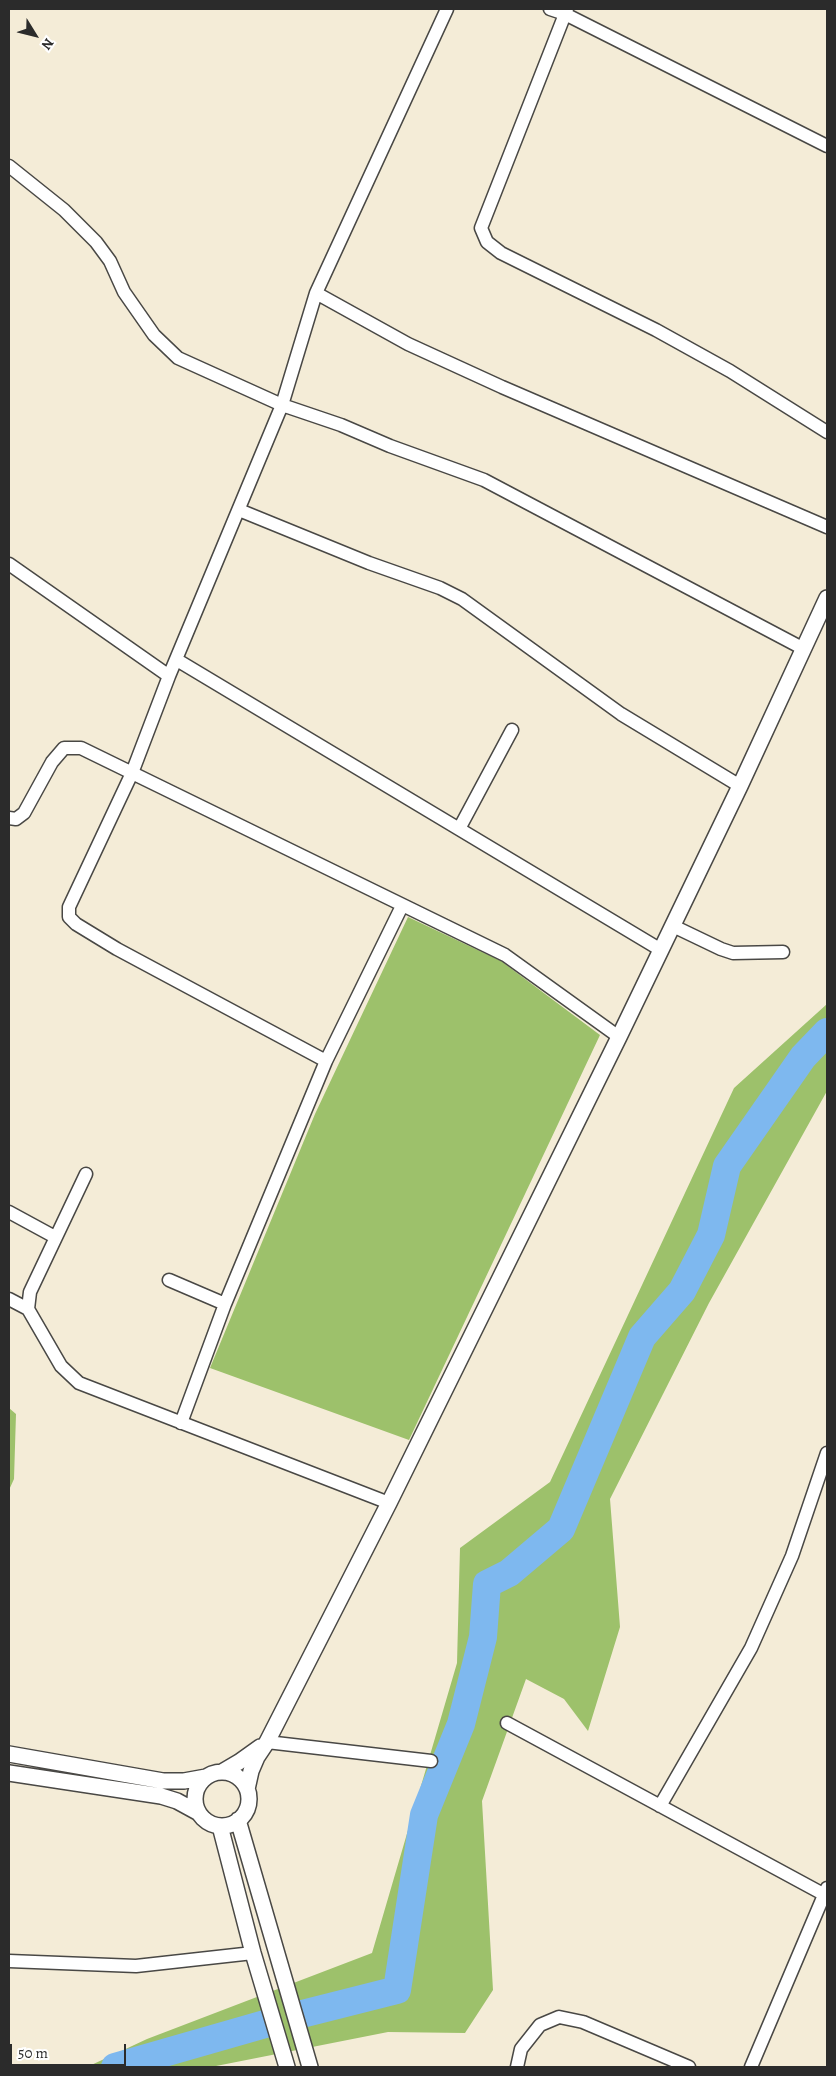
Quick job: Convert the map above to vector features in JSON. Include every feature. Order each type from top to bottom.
[{"type":"street","points":[[326,1061],[117,949],[76,924],[69,917],[69,907],[132,773],[169,676],[282,405],[316,293],[447,9]]},
{"type":"street","points":[[550,9],[566,12],[827,146]]},
{"type":"street","points":[[566,12],[481,228],[487,242],[501,253],[656,330],[730,371],[827,432]]},
{"type":"street","points":[[9,166],[64,210],[96,242],[110,261],[124,292],[154,335],[178,358],[282,405],[341,425],[390,446],[484,480],[804,649]]},
{"type":"street","points":[[316,293],[408,344],[460,368],[827,527]]},
{"type":"street","points":[[239,510],[369,563],[440,588],[462,599],[621,714],[740,786]]},
{"type":"street","points":[[9,564],[169,676]]},
{"type":"street","points":[[9,1773],[161,1796],[177,1801],[199,1813],[212,1824],[220,1826],[238,1820],[248,1806],[247,1789],[250,1771],[267,1742],[389,1503],[620,1037],[827,598]]},
{"type":"street","points":[[177,660],[661,950]]},
{"type":"street","points":[[459,829],[512,730]]},
{"type":"street","points":[[9,818],[16,819],[24,813],[52,762],[64,748],[82,748],[505,955],[620,1037]]},
{"type":"street","points":[[180,1423],[225,1304],[326,1061],[402,906]]},
{"type":"street","points":[[673,926],[733,953],[783,952]]},
{"type":"street","points":[[28,1309],[30,1292],[86,1174]]},
{"type":"street","points":[[9,1212],[55,1237]]},
{"type":"street","points":[[169,1280],[225,1304]]},
{"type":"street","points":[[9,1299],[28,1309],[61,1366],[79,1383],[389,1503]]},
{"type":"street","points":[[660,1806],[751,1648],[792,1556],[827,1453]]},
{"type":"street","points":[[507,1723],[660,1806],[826,1892],[751,2067]]},
{"type":"street","points":[[9,1754],[163,1781],[184,1781],[222,1772],[267,1742],[431,1761]]},
{"type":"street","points":[[222,1772],[237,1776],[247,1789]]},
{"type":"street","points":[[199,1813],[195,1797],[201,1782],[206,1776]]},
{"type":"street","points":[[238,1820],[310,2067]]},
{"type":"street","points":[[220,1826],[253,1953],[287,2067]]},
{"type":"street","points":[[9,1961],[136,1966],[253,1953]]},
{"type":"street","points":[[517,2067],[521,2050],[540,2025],[559,2017],[583,2022],[690,2067]]},
{"type":"green space","points":[[408,917],[501,961],[600,1035],[409,1440],[210,1368],[315,1114]]},
{"type":"green space","points":[[827,1004],[827,1091],[709,1303],[610,1499],[620,1627],[588,1731],[564,1699],[526,1679],[482,1801],[493,1990],[465,2033],[388,2032],[211,2067],[87,2067],[147,2039],[372,1953],[457,1663],[460,1548],[550,1482],[734,1088]]},
{"type":"green space","points":[[9,1408],[16,1414],[14,1479],[9,1490]]},
{"type":"waterway","points":[[302,2014],[397,1990],[424,1815],[461,1724],[483,1637],[487,1584],[509,1573],[561,1529],[642,1337],[682,1291],[711,1235],[727,1166],[803,1057],[827,1032]]},
{"type":"waterway","points":[[115,2067],[265,2024]]}]
